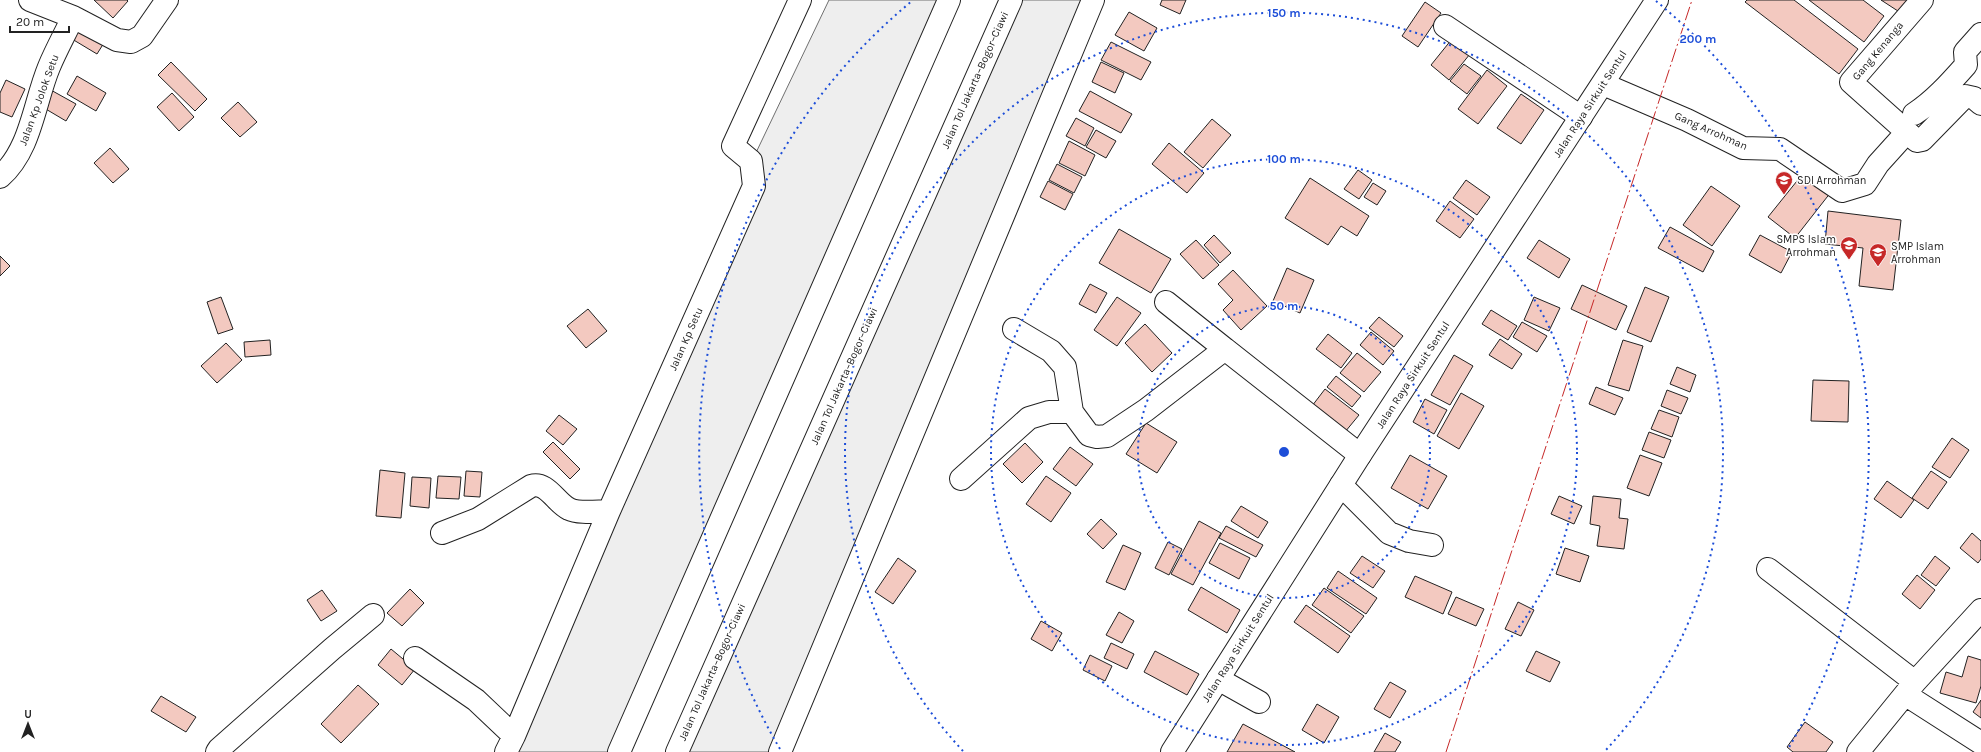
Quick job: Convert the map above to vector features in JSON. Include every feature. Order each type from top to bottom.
[{"type":"main road","points":[[30,0],[74,17],[117,40],[131,42],[142,36],[167,0]]},
{"type":"main road","name":"Jalan Kp Setu","points":[[610,510],[754,186],[751,161],[733,146],[800,0]]},
{"type":"main road","points":[[619,752],[949,0]]},
{"type":"main road","name":"Jalan Tol Jakarta–Bogor–Ciawi","points":[[677,752],[1011,0]]},
{"type":"main road","points":[[780,752],[1093,0]]},
{"type":"main road","name":"Jalan Raya Sirkuit Sentul","points":[[1172,752],[1360,455],[1657,0]]},
{"type":"main road","name":"Gang Kenanga","points":[[1910,123],[1851,82],[1922,0]]},
{"type":"main road","name":"Jalan Kp Jolok Setu","points":[[0,177],[11,166],[20,153],[49,67],[74,17]]},
{"type":"main road","points":[[1445,26],[1582,117]]},
{"type":"main road","points":[[1981,34],[1965,52],[1966,65],[1946,88],[1923,108],[1910,123],[1919,141],[1965,96],[1974,98],[1981,104]]},
{"type":"main road","name":"Gang Arrohman","points":[[1603,84],[1687,120],[1743,148],[1780,149],[1842,191],[1865,184],[1878,164],[1910,123]]},
{"type":"main road","points":[[1166,302],[1360,455]]},
{"type":"main road","points":[[1014,329],[1051,351],[1065,368],[1072,412],[1088,435],[1097,437],[1107,436],[1146,410],[1225,349]]},
{"type":"main road","points":[[961,479],[1029,418],[1037,414],[1049,412],[1072,412]]},
{"type":"main road","points":[[415,658],[476,700],[510,744],[610,510],[569,509],[542,486],[536,484],[478,519],[442,533]]},
{"type":"main road","points":[[1341,485],[1389,533],[1409,541],[1432,545]]},
{"type":"main road","points":[[1768,569],[1910,689],[1981,743]]},
{"type":"main road","points":[[1858,752],[1910,689],[1980,612]]},
{"type":"main road","points":[[217,752],[332,649],[373,615]]},
{"type":"main road","points":[[1218,679],[1259,702]]},
{"type":"shaded area","points":[[829,0],[949,0],[619,752],[506,752],[753,186],[752,161]]},
{"type":"shaded area","points":[[1011,0],[1093,0],[780,752],[677,752]]},
{"type":"building","points":[[94,0],[127,0],[128,1],[113,18]]},
{"type":"building","points":[[1162,0],[1186,0],[1180,14],[1160,5]]},
{"type":"building","points":[[1747,0],[1794,0],[1858,49],[1839,74],[1745,2]]},
{"type":"building","points":[[1809,0],[1863,0],[1884,16],[1864,42]]},
{"type":"building","points":[[1881,0],[1915,0],[1901,13]]},
{"type":"building","points":[[1425,2],[1441,13],[1418,47],[1402,36]]},
{"type":"building","points":[[1129,12],[1157,28],[1144,51],[1115,35]]},
{"type":"building","points":[[82,23],[107,38],[97,54],[72,39]]},
{"type":"building","points":[[1456,34],[1474,49],[1449,80],[1431,65]]},
{"type":"building","points":[[1111,42],[1151,62],[1141,80],[1101,60]]},
{"type":"building","points":[[171,62],[207,99],[195,111],[158,75]]},
{"type":"building","points":[[1101,62],[1124,73],[1115,93],[1092,82]]},
{"type":"building","points":[[1464,64],[1481,76],[1467,94],[1450,81]]},
{"type":"building","points":[[1487,70],[1507,86],[1478,124],[1458,109]]},
{"type":"building","points":[[77,76],[106,93],[96,111],[67,94]]},
{"type":"building","points":[[6,80],[25,89],[12,117],[0,112],[0,93]]},
{"type":"building","points":[[49,89],[76,104],[66,121],[39,105]]},
{"type":"building","points":[[1090,91],[1132,114],[1121,133],[1079,111]]},
{"type":"building","points":[[172,93],[194,117],[179,131],[157,107]]},
{"type":"building","points":[[1521,94],[1544,110],[1521,144],[1497,128]]},
{"type":"building","points":[[238,102],[257,122],[240,137],[221,118]]},
{"type":"building","points":[[1076,118],[1094,128],[1085,146],[1066,136]]},
{"type":"building","points":[[1212,119],[1231,135],[1203,168],[1184,152]]},
{"type":"building","points":[[1096,130],[1116,141],[1106,158],[1086,147]]},
{"type":"building","points":[[1069,141],[1095,155],[1085,176],[1059,163]]},
{"type":"building","points":[[1169,143],[1204,173],[1187,193],[1152,164]]},
{"type":"building","points":[[110,148],[129,169],[113,183],[94,163]]},
{"type":"building","points":[[1057,164],[1082,177],[1074,193],[1049,180]]},
{"type":"building","points":[[1358,170],[1372,180],[1359,199],[1344,189]]},
{"type":"building","points":[[1805,171],[1831,192],[1795,238],[1768,217]]},
{"type":"building","points":[[1310,178],[1369,216],[1357,236],[1341,226],[1328,245],[1285,218]]},
{"type":"building","points":[[1466,180],[1490,197],[1477,215],[1453,198]]},
{"type":"building","points":[[1048,181],[1073,194],[1065,210],[1040,197]]},
{"type":"building","points":[[1373,183],[1386,191],[1377,205],[1364,197]]},
{"type":"building","points":[[1711,186],[1740,206],[1712,246],[1683,225]]},
{"type":"building","points":[[1450,201],[1474,219],[1460,238],[1436,221]]},
{"type":"building","name":"SMP Islam Arrohman","points":[[1828,211],[1901,220],[1893,290],[1859,286],[1863,248],[1825,244]]},
{"type":"building","points":[[1670,227],[1714,251],[1703,272],[1658,248]]},
{"type":"building","points":[[1119,229],[1171,259],[1151,293],[1099,263]]},
{"type":"building","points":[[1214,235],[1231,253],[1220,263],[1204,245]]},
{"type":"building","points":[[1760,235],[1792,252],[1781,273],[1749,255]]},
{"type":"building","points":[[1196,240],[1219,265],[1203,279],[1180,254]]},
{"type":"building","points":[[1539,240],[1570,259],[1559,278],[1527,258]]},
{"type":"building","points":[[0,256],[10,266],[0,276]]},
{"type":"building","points":[[1287,268],[1314,280],[1300,313],[1273,301]]},
{"type":"building","points":[[1233,270],[1267,306],[1241,330],[1223,310],[1233,300],[1218,284]]},
{"type":"building","points":[[1090,284],[1107,293],[1096,313],[1079,304]]},
{"type":"building","points":[[1582,285],[1627,306],[1616,330],[1571,309]]},
{"type":"building","points":[[1645,287],[1669,297],[1651,342],[1627,332]]},
{"type":"building","points":[[221,297],[233,329],[218,334],[207,302]]},
{"type":"building","points":[[1117,297],[1141,313],[1117,346],[1094,330]]},
{"type":"building","points":[[1534,297],[1560,308],[1549,331],[1524,320]]},
{"type":"building","points":[[588,309],[607,331],[586,348],[567,326]]},
{"type":"building","points":[[1491,310],[1517,326],[1508,340],[1482,324]]},
{"type":"building","points":[[1379,317],[1403,336],[1394,347],[1369,328]]},
{"type":"building","points":[[1522,322],[1547,336],[1537,352],[1513,337]]},
{"type":"building","points":[[1145,324],[1172,353],[1152,372],[1125,343]]},
{"type":"building","points":[[1371,332],[1394,351],[1383,365],[1360,345]]},
{"type":"building","points":[[1328,334],[1352,353],[1341,368],[1316,349]]},
{"type":"building","points":[[1500,339],[1522,354],[1512,369],[1489,355]]},
{"type":"building","points":[[270,340],[271,355],[245,357],[244,342]]},
{"type":"building","points":[[1623,340],[1643,346],[1629,391],[1608,385]]},
{"type":"building","points":[[226,343],[242,360],[217,383],[201,366]]},
{"type":"building","points":[[1357,353],[1381,372],[1364,392],[1340,373]]},
{"type":"building","points":[[1454,355],[1473,366],[1450,405],[1431,395]]},
{"type":"building","points":[[1677,367],[1696,375],[1690,392],[1670,384]]},
{"type":"building","points":[[1336,376],[1361,396],[1352,407],[1327,387]]},
{"type":"building","points":[[1813,380],[1849,381],[1848,422],[1811,421]]},
{"type":"building","points":[[1596,387],[1623,398],[1615,415],[1589,404]]},
{"type":"building","points":[[1325,389],[1359,415],[1345,432],[1312,406]]},
{"type":"building","points":[[1667,390],[1688,398],[1681,414],[1661,406]]},
{"type":"building","points":[[1461,393],[1484,406],[1459,449],[1437,436]]},
{"type":"building","points":[[1425,399],[1447,410],[1434,434],[1413,422]]},
{"type":"building","points":[[1659,410],[1679,417],[1672,437],[1651,429]]},
{"type":"building","points":[[559,415],[577,429],[563,445],[546,431]]},
{"type":"building","points":[[1146,423],[1177,442],[1157,473],[1126,454]]},
{"type":"building","points":[[1649,432],[1671,440],[1664,458],[1642,450]]},
{"type":"building","points":[[1952,438],[1969,450],[1950,478],[1932,467]]},
{"type":"building","points":[[553,442],[580,469],[570,479],[543,452]]},
{"type":"building","points":[[1025,443],[1043,462],[1022,483],[1003,464]]},
{"type":"building","points":[[1070,447],[1093,464],[1076,486],[1053,469]]},
{"type":"building","points":[[1410,455],[1447,476],[1428,509],[1391,488]]},
{"type":"building","points":[[1640,455],[1662,463],[1649,496],[1627,488]]},
{"type":"building","points":[[380,470],[405,473],[401,518],[376,516]]},
{"type":"building","points":[[466,471],[482,472],[480,497],[464,496]]},
{"type":"building","points":[[1931,471],[1947,482],[1928,509],[1912,498]]},
{"type":"building","points":[[438,476],[461,477],[459,499],[436,498]]},
{"type":"building","points":[[1046,476],[1071,493],[1051,522],[1026,504]]},
{"type":"building","points":[[412,477],[431,478],[429,508],[410,506]]},
{"type":"building","points":[[1887,481],[1914,500],[1901,518],[1874,499]]},
{"type":"building","points":[[1559,496],[1582,506],[1574,524],[1551,514]]},
{"type":"building","points":[[1593,496],[1621,499],[1619,518],[1628,519],[1624,549],[1597,546],[1600,526],[1590,524]]},
{"type":"building","points":[[1241,506],[1268,522],[1258,538],[1231,521]]},
{"type":"building","points":[[1101,519],[1117,534],[1103,549],[1087,534]]},
{"type":"building","points":[[1199,521],[1221,533],[1193,585],[1171,574]]},
{"type":"building","points":[[1226,526],[1263,545],[1256,557],[1219,538]]},
{"type":"building","points":[[1972,533],[1981,541],[1981,559],[1978,563],[1960,548]]},
{"type":"building","points":[[1168,542],[1182,549],[1169,575],[1155,568]]},
{"type":"building","points":[[1220,543],[1250,558],[1239,579],[1209,563]]},
{"type":"building","points":[[1123,545],[1141,553],[1125,590],[1106,582]]},
{"type":"building","points":[[1565,548],[1589,556],[1580,582],[1556,574]]},
{"type":"building","points":[[1362,556],[1385,571],[1373,588],[1350,573]]},
{"type":"building","points":[[1935,556],[1950,568],[1936,586],[1921,575]]},
{"type":"building","points":[[898,558],[916,571],[893,604],[875,592]]},
{"type":"building","points":[[1338,571],[1377,598],[1366,614],[1327,588]]},
{"type":"building","points":[[1917,575],[1935,590],[1920,609],[1902,594]]},
{"type":"building","points":[[1415,576],[1452,592],[1443,614],[1405,597]]},
{"type":"building","points":[[1201,587],[1240,610],[1227,633],[1188,610]]},
{"type":"building","points":[[1324,588],[1364,616],[1351,633],[1312,605]]},
{"type":"building","points":[[410,589],[424,603],[402,626],[387,613]]},
{"type":"building","points":[[322,590],[337,611],[321,621],[307,600]]},
{"type":"building","points":[[1456,597],[1484,609],[1476,626],[1448,614]]},
{"type":"building","points":[[1518,602],[1534,610],[1521,636],[1505,629]]},
{"type":"building","points":[[1306,605],[1350,636],[1338,653],[1294,622]]},
{"type":"building","points":[[1119,612],[1134,621],[1122,643],[1106,635]]},
{"type":"building","points":[[1041,621],[1062,633],[1052,651],[1031,639]]},
{"type":"building","points":[[1111,643],[1134,654],[1127,669],[1104,658]]},
{"type":"building","points":[[391,649],[415,669],[402,685],[378,665]]},
{"type":"building","points":[[1155,651],[1199,674],[1187,695],[1144,672]]},
{"type":"building","points":[[1536,651],[1560,662],[1550,682],[1526,671]]},
{"type":"building","points":[[1090,655],[1112,666],[1105,681],[1083,670]]},
{"type":"building","points":[[1968,656],[1981,660],[1981,686],[1976,703],[1940,693],[1946,672],[1962,677]]},
{"type":"building","points":[[1390,682],[1406,691],[1390,718],[1374,709]]},
{"type":"building","points":[[358,685],[379,704],[341,743],[321,724]]},
{"type":"building","points":[[161,696],[196,717],[186,732],[151,711]]},
{"type":"building","points":[[1981,700],[1981,718],[1973,712]]},
{"type":"building","points":[[1317,704],[1339,717],[1324,743],[1302,730]]},
{"type":"building","points":[[1805,722],[1833,742],[1826,752],[1793,752],[1787,747]]},
{"type":"building","points":[[1243,724],[1295,752],[1227,752]]},
{"type":"building","points":[[1385,733],[1401,742],[1395,752],[1374,752]]},
{"type":"power","points":[[1446,752],[1692,0]]},
{"type":"place","name":"SDI Arrohman","points":[[1784,195]]},
{"type":"place","name":"SMPS Islam Arrohman","points":[[1849,260]]},
{"type":"place","name":"SMP Islam Arrohman","points":[[1878,267]]}]
